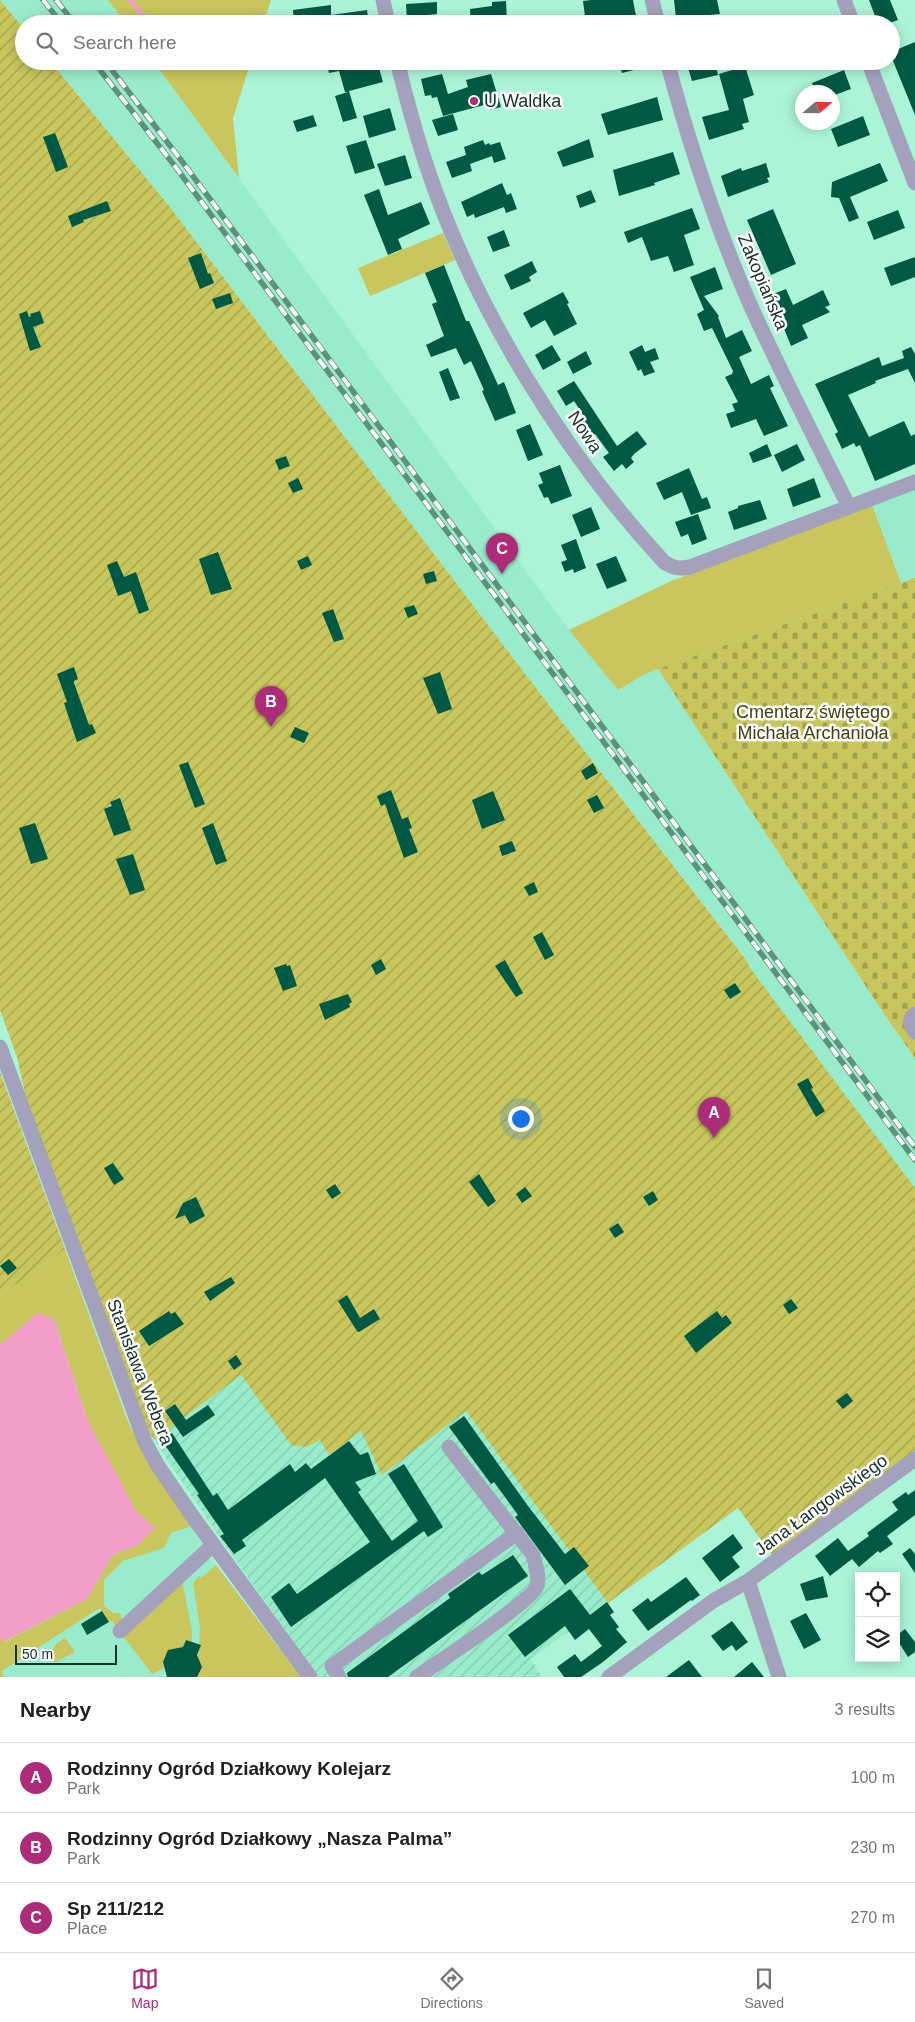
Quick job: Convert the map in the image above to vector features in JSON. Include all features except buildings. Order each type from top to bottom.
[{"type":"street","points":[[383,0],[386,15]]},
{"type":"street","points":[[652,0],[656,15]]},
{"type":"street","points":[[844,0],[850,15]]},
{"type":"street","name":"Nowa","points":[[400,70],[427,168],[457,244],[482,298],[522,368],[571,446],[602,488],[664,562],[672,567],[690,567],[915,482]]},
{"type":"street","name":"Zakopiańska","points":[[670,70],[694,156],[728,249],[773,352],[849,507]]},
{"type":"street","points":[[871,70],[915,183]]},
{"type":"street","points":[[915,1014],[910,1020],[910,1025],[915,1032]]},
{"type":"street","name":"Stanisława Webera","points":[[0,1047],[143,1437],[158,1466],[213,1545],[310,1677]]},
{"type":"street","points":[[417,1677],[530,1596],[537,1585],[537,1569],[533,1555],[449,1448]]},
{"type":"street","name":"Jana Łangowskiego","points":[[609,1677],[713,1600],[748,1581],[915,1459]]},
{"type":"street","points":[[339,1677],[332,1666],[517,1533]]},
{"type":"street","points":[[120,1632],[213,1545]]},
{"type":"street","name":"Jana Łangowskiego","points":[[748,1581],[779,1677]]},
{"type":"shaded area","points":[[0,0],[108,0],[119,15],[15,15],[15,18]]},
{"type":"shaded area","points":[[57,70],[160,70],[569,630],[618,690],[647,673],[658,669],[886,1017],[915,1058],[915,1188],[750,968],[747,960],[542,696],[169,206]]},
{"type":"shaded area","points":[[915,488],[915,578],[901,583],[872,505]]},
{"type":"shaded area","points":[[38,1313],[54,1319],[88,1421],[136,1511],[155,1528],[138,1545],[113,1555],[87,1599],[3,1642],[0,1635],[0,1345]]},
{"type":"shaded area","points":[[241,1375],[291,1445],[320,1439],[329,1455],[361,1431],[466,1411],[608,1603],[531,1659],[542,1677],[318,1677],[154,1440]]},
{"type":"shaded area","points":[[192,1526],[211,1559],[302,1677],[0,1677],[0,1672],[104,1606],[104,1580],[123,1561],[164,1548],[171,1533]]},
{"type":"green space","points":[[0,0],[15,18],[15,70],[57,70],[169,206],[542,696],[747,961],[750,968],[915,1188],[915,1451],[773,1556],[738,1508],[608,1603],[466,1411],[382,1475],[361,1431],[329,1455],[320,1440],[307,1447],[291,1445],[241,1375],[154,1440],[150,1434],[27,1103],[17,1057],[0,1010]]},
{"type":"green space","points":[[108,0],[271,0],[266,15],[119,15]]},
{"type":"green space","points":[[160,70],[248,70],[233,118],[239,178]]},
{"type":"green space","points":[[443,233],[455,260],[370,296],[358,268]]},
{"type":"green space","points":[[872,505],[901,583],[647,673],[618,690],[569,630],[669,582]]},
{"type":"green space","name":"Cmentarz świętego Michała Archanioła","points":[[915,578],[915,1058],[886,1017],[658,669]]},
{"type":"green space","points":[[0,1072],[65,1249],[0,1296]]},
{"type":"green space","points":[[65,1249],[127,1419],[139,1445],[192,1526],[171,1533],[164,1548],[123,1561],[104,1580],[104,1606],[114,1613],[120,1613],[123,1622],[116,1627],[112,1621],[109,1622],[100,1608],[2,1671],[4,1677],[0,1677],[0,1635],[4,1642],[87,1599],[113,1555],[138,1545],[154,1528],[136,1512],[88,1421],[54,1319],[38,1313],[0,1345],[0,1296]]},
{"type":"green space","points":[[216,1565],[301,1677],[197,1677],[200,1628],[193,1583],[199,1576],[201,1578]]},
{"type":"green space","points":[[182,1580],[192,1631],[192,1642],[186,1640],[183,1647],[168,1651],[163,1662],[164,1668],[152,1674],[123,1636]]},
{"type":"green space","points":[[65,1638],[75,1652],[54,1663],[49,1655],[56,1644]]},
{"type":"waterway","points":[[130,0],[143,15]]},
{"type":"railway","points":[[43,0],[55,15]]},
{"type":"railway","points":[[56,0],[68,15]]},
{"type":"railway","points":[[100,70],[174,165],[915,1160]]},
{"type":"railway","points":[[112,70],[181,160],[915,1147]]},
{"type":"place","name":"U Waldka","points":[[474,101]]},
{"type":"place","name":"Sp 211/212","points":[[502,574]]},
{"type":"place","name":"Rodzinny Ogród Działkowy „Nasza Palma”","points":[[271,727]]},
{"type":"place","name":"Rodzinny Ogród Działkowy Kolejarz","points":[[714,1138]]}]
